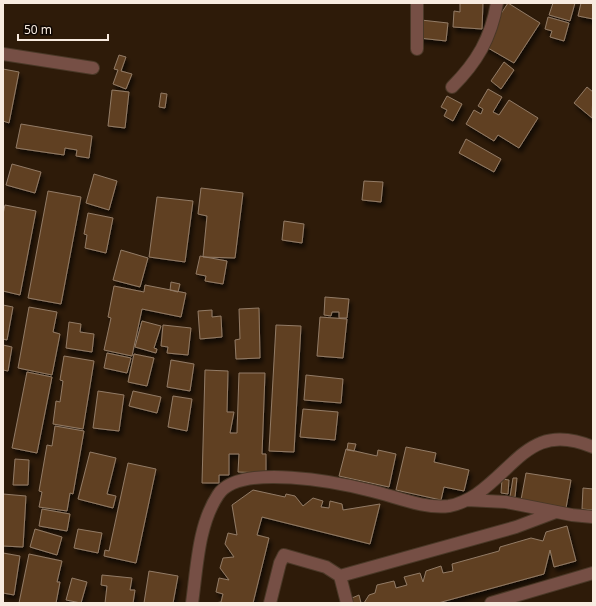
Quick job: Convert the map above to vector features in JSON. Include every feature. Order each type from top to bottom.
[{"type":"street","points":[[417,3],[417,49]]},
{"type":"street","points":[[452,87],[470,69],[480,53],[490,32],[497,3]]},
{"type":"street","points":[[3,54],[93,68]]},
{"type":"street","points":[[579,441],[593,436]]},
{"type":"street","points":[[192,603],[200,546],[210,509],[218,493],[236,482],[260,477],[281,477],[339,483],[422,504],[449,506],[467,500],[485,488],[531,446],[553,440],[579,441],[593,447]]},
{"type":"street","points":[[467,500],[506,502],[556,512],[593,517]]},
{"type":"street","points":[[340,576],[516,528],[556,512]]},
{"type":"street","points":[[270,603],[280,563],[284,555],[326,567],[340,576],[347,603]]},
{"type":"street","points":[[491,603],[593,573]]},
{"type":"building","points":[[460,3],[483,3],[482,29],[453,27],[454,11],[460,12]]},
{"type":"building","points":[[508,3],[540,23],[514,63],[481,44]]},
{"type":"building","points":[[553,3],[575,3],[570,21],[549,15]]},
{"type":"building","points":[[581,3],[593,3],[593,19],[578,16]]},
{"type":"building","points":[[548,17],[569,23],[564,41],[550,37],[552,31],[545,29]]},
{"type":"building","points":[[421,20],[448,23],[446,41],[419,38]]},
{"type":"building","points":[[119,55],[126,57],[121,71],[132,74],[126,89],[113,84],[118,70],[114,69]]},
{"type":"building","points":[[504,62],[514,70],[501,89],[491,81]]},
{"type":"building","points":[[3,69],[19,72],[9,123],[3,121]]},
{"type":"building","points":[[587,87],[593,92],[592,118],[574,103]]},
{"type":"building","points":[[488,89],[502,97],[493,112],[499,115],[509,100],[538,118],[519,148],[498,135],[494,141],[466,124],[474,110],[481,114],[483,109],[478,106]]},
{"type":"building","points":[[112,90],[129,92],[125,128],[108,126]]},
{"type":"building","points":[[161,93],[167,94],[165,108],[159,107]]},
{"type":"building","points":[[447,96],[462,104],[453,121],[444,116],[447,110],[441,107]]},
{"type":"building","points":[[21,124],[92,136],[89,158],[76,156],[77,150],[65,148],[64,155],[16,148]]},
{"type":"building","points":[[466,139],[501,159],[494,172],[459,153]]},
{"type":"building","points":[[12,164],[41,172],[35,193],[6,185]]},
{"type":"building","points":[[94,174],[117,181],[109,210],[86,203]]},
{"type":"building","points":[[364,181],[383,182],[381,202],[362,200]]},
{"type":"building","points":[[201,188],[243,193],[235,258],[203,257],[207,216],[198,214]]},
{"type":"building","points":[[48,191],[81,197],[61,304],[28,298]]},
{"type":"building","points":[[157,197],[193,201],[185,262],[149,257]]},
{"type":"building","points":[[5,205],[36,211],[20,295],[3,291],[3,214]]},
{"type":"building","points":[[88,213],[113,218],[106,253],[85,248],[87,235],[84,234]]},
{"type":"building","points":[[284,221],[304,224],[302,243],[282,240]]},
{"type":"building","points":[[121,250],[148,258],[140,287],[113,280]]},
{"type":"building","points":[[200,256],[227,261],[223,284],[205,281],[206,276],[196,274]]},
{"type":"building","points":[[171,282],[180,284],[178,292],[170,290]]},
{"type":"building","points":[[145,285],[186,293],[181,317],[142,309],[132,356],[104,350],[111,318],[108,317],[114,286],[144,292]]},
{"type":"building","points":[[325,297],[349,299],[347,318],[339,318],[339,312],[332,312],[331,316],[324,315]]},
{"type":"building","points":[[3,305],[13,307],[7,340],[3,339]]},
{"type":"building","points":[[29,307],[57,312],[53,332],[60,334],[52,375],[18,368]]},
{"type":"building","points":[[259,308],[260,358],[236,359],[235,340],[240,339],[239,309]]},
{"type":"building","points":[[212,310],[212,317],[221,316],[222,337],[200,339],[198,311]]},
{"type":"building","points":[[320,317],[347,319],[343,358],[317,356]]},
{"type":"building","points":[[142,321],[161,326],[154,348],[157,349],[156,353],[135,347]]},
{"type":"building","points":[[69,322],[81,324],[80,332],[94,334],[92,352],[66,348]]},
{"type":"building","points":[[163,325],[191,328],[188,355],[167,353],[168,347],[161,346]]},
{"type":"building","points":[[276,325],[301,326],[294,452],[269,451]]},
{"type":"building","points":[[3,345],[12,347],[8,371],[3,370]]},
{"type":"building","points":[[107,353],[131,358],[127,373],[104,368]]},
{"type":"building","points":[[134,354],[154,358],[147,386],[128,382]]},
{"type":"building","points":[[64,356],[94,361],[83,429],[53,424],[56,401],[60,402],[63,381],[60,380]]},
{"type":"building","points":[[171,360],[194,364],[190,391],[167,387]]},
{"type":"building","points":[[205,370],[228,371],[227,412],[234,412],[230,433],[237,433],[239,373],[265,373],[262,454],[266,454],[266,473],[238,472],[239,454],[229,454],[229,475],[219,475],[219,483],[202,483]]},
{"type":"building","points":[[27,372],[52,377],[37,453],[12,448]]},
{"type":"building","points":[[306,375],[343,379],[341,403],[304,400]]},
{"type":"building","points":[[98,391],[124,395],[119,431],[93,428]]},
{"type":"building","points":[[133,391],[161,397],[157,413],[129,406]]},
{"type":"building","points":[[173,396],[192,399],[187,431],[168,427]]},
{"type":"building","points":[[303,409],[338,412],[335,440],[300,437]]},
{"type":"building","points":[[55,426],[84,431],[73,494],[70,493],[67,511],[39,507],[42,492],[39,491],[47,445],[52,446]]},
{"type":"building","points":[[348,443],[356,444],[354,451],[347,450]]},
{"type":"building","points":[[406,447],[436,453],[434,462],[469,470],[464,491],[444,487],[441,500],[396,490]]},
{"type":"building","points":[[346,449],[377,456],[378,450],[396,454],[389,487],[339,476]]},
{"type":"building","points":[[90,452],[116,458],[107,494],[116,496],[113,508],[78,499]]},
{"type":"building","points":[[15,459],[29,460],[28,485],[13,485]]},
{"type":"building","points":[[128,463],[156,469],[136,563],[104,556],[105,550],[109,551]]},
{"type":"building","points":[[526,473],[571,480],[566,508],[521,500]]},
{"type":"building","points":[[513,478],[517,478],[515,497],[510,497]]},
{"type":"building","points":[[502,479],[509,480],[508,494],[501,493]]},
{"type":"building","points":[[583,488],[593,489],[593,510],[582,509]]},
{"type":"building","points":[[253,490],[285,497],[286,494],[295,496],[303,506],[313,498],[323,501],[321,507],[329,508],[330,501],[342,504],[343,510],[380,504],[370,544],[262,517],[257,535],[269,538],[253,603],[215,603],[221,602],[223,594],[216,592],[219,578],[229,580],[220,568],[223,558],[234,557],[225,544],[228,533],[237,535],[232,505]]},
{"type":"building","points":[[3,494],[26,496],[23,547],[3,546]]},
{"type":"building","points":[[42,509],[70,514],[67,531],[39,526]]},
{"type":"building","points":[[567,526],[576,561],[554,567],[550,550],[544,574],[438,603],[364,603],[369,595],[375,593],[377,585],[394,581],[396,588],[407,585],[404,577],[420,573],[423,582],[426,571],[441,566],[443,573],[453,571],[452,564],[499,551],[500,547],[531,538],[543,541],[546,532]]},
{"type":"building","points":[[35,529],[62,537],[57,555],[30,547]]},
{"type":"building","points":[[78,529],[102,533],[98,553],[74,548]]},
{"type":"building","points":[[3,553],[20,556],[14,595],[3,593]]},
{"type":"building","points":[[29,554],[62,561],[57,582],[60,582],[56,603],[19,603]]},
{"type":"building","points":[[149,571],[178,576],[173,603],[144,603]]},
{"type":"building","points":[[102,575],[132,578],[130,590],[135,590],[133,603],[105,603],[107,586],[101,585]]},
{"type":"building","points":[[72,578],[87,582],[81,603],[66,600]]},
{"type":"building","points":[[359,595],[361,603],[353,603],[352,598]]}]
